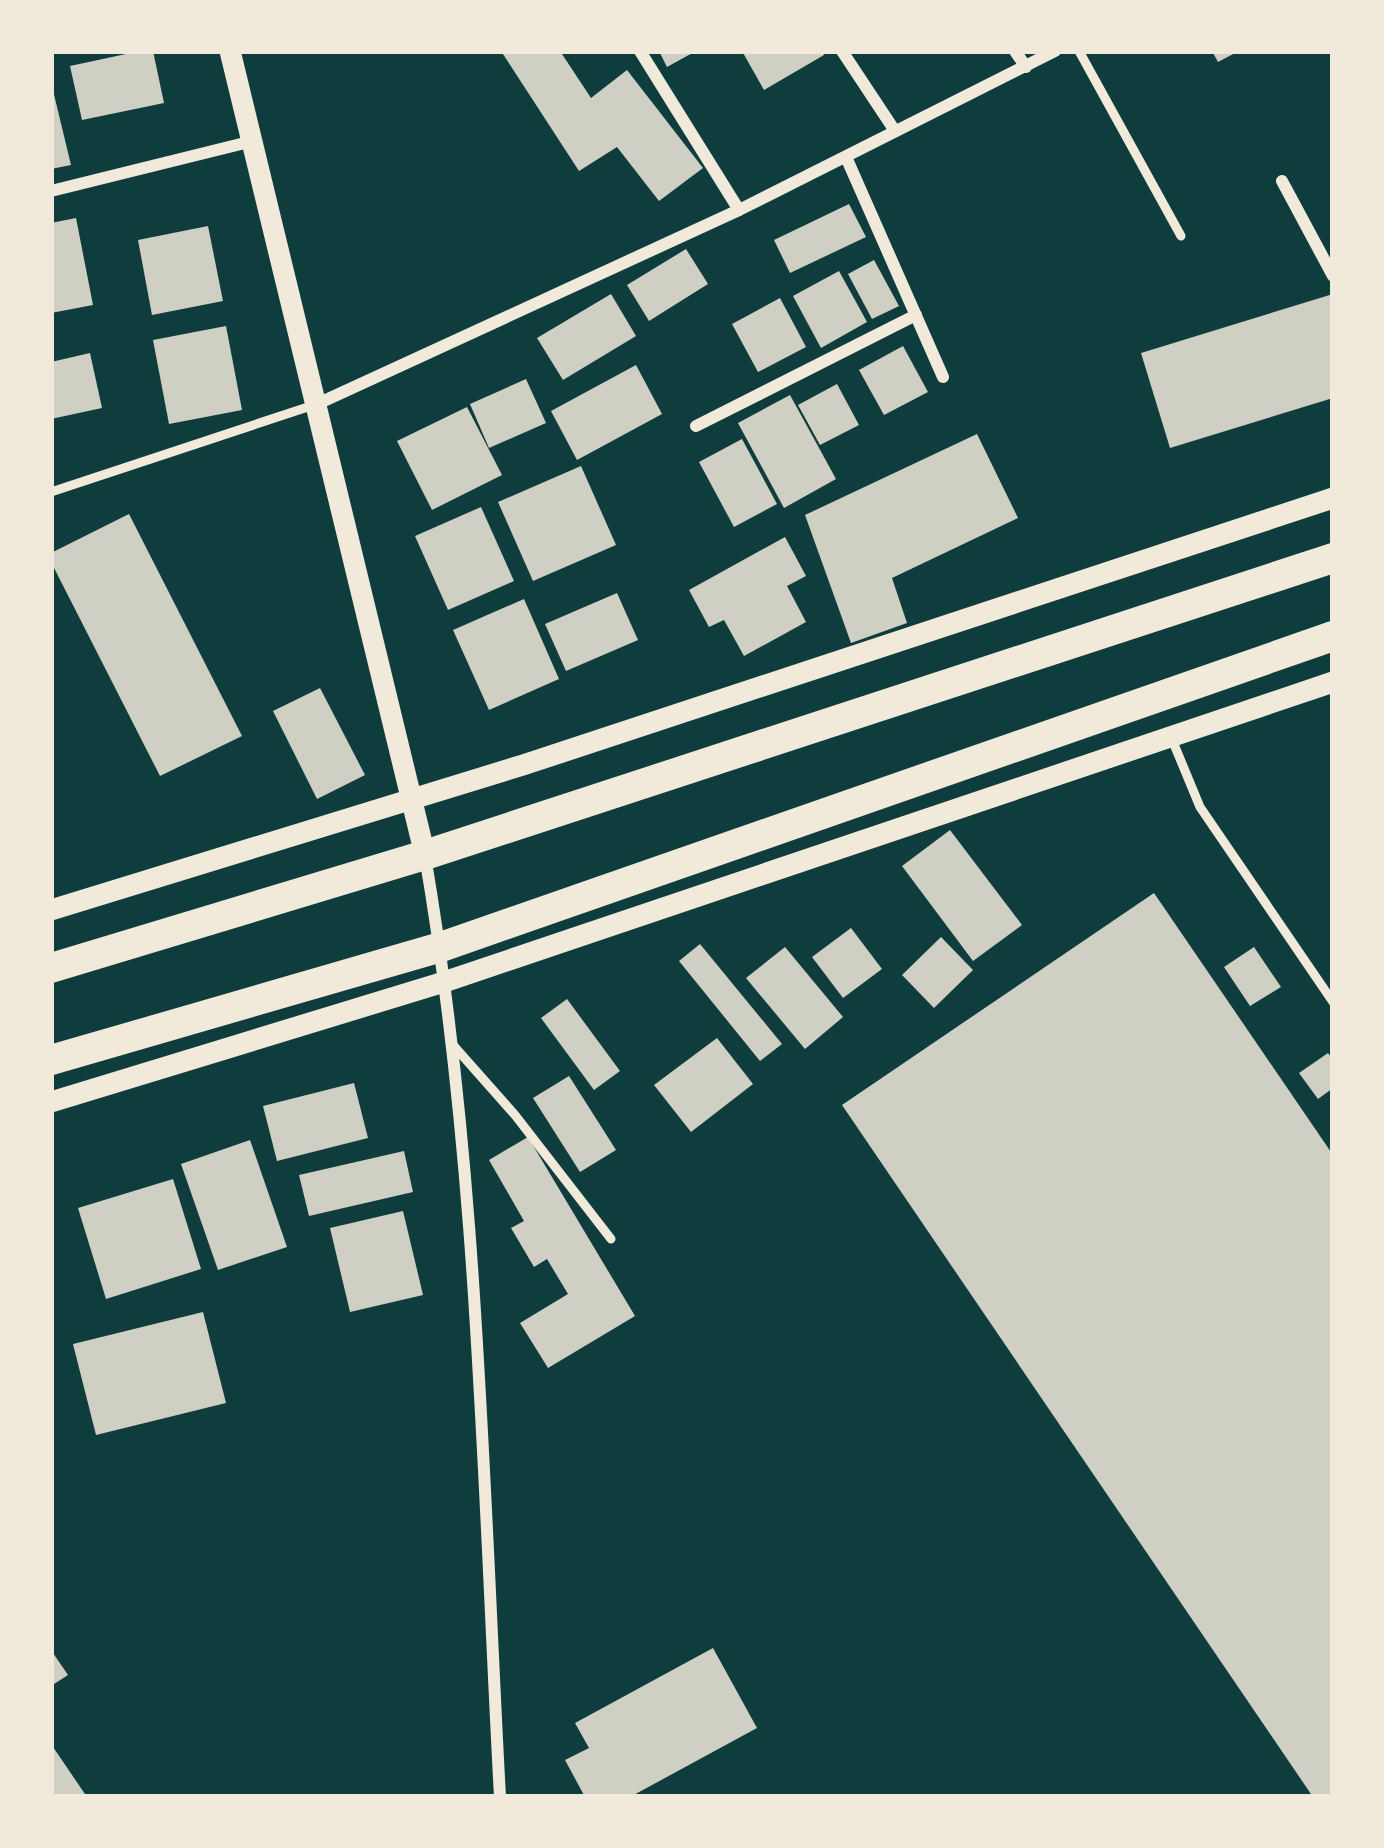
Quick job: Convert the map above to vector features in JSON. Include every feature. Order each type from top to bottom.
[{"type":"highway","points":[[51,968],[425,855],[1333,558]]},
{"type":"highway","points":[[51,1060],[441,947],[1333,636]]},
{"type":"street","points":[[230,51],[425,855],[441,947],[453,1045],[500,1797]]},
{"type":"street","points":[[640,51],[739,210]]},
{"type":"street","points":[[842,51],[895,131]]},
{"type":"street","points":[[1015,51],[1026,68]]},
{"type":"street","points":[[314,405],[739,210],[1055,51]]},
{"type":"street","points":[[51,191],[253,141]]},
{"type":"street","points":[[846,157],[943,377]]},
{"type":"street","points":[[1282,181],[1333,277]]},
{"type":"street","points":[[696,426],[916,315]]},
{"type":"street","points":[[51,910],[412,800],[1333,498]]},
{"type":"street","points":[[51,1102],[444,982],[1333,682]]},
{"type":"lane","points":[[1078,51],[1181,236]]},
{"type":"lane","points":[[51,492],[314,405]]},
{"type":"lane","points":[[1171,737],[1200,807],[1333,1002]]},
{"type":"lane","points":[[453,1045],[515,1115],[611,1239]]},
{"type":"building","points":[[153,51],[164,103],[82,120],[70,66]]},
{"type":"building","points":[[501,51],[560,51],[591,98],[627,70],[703,168],[659,201],[617,147],[579,171]]},
{"type":"building","points":[[659,51],[696,51],[667,67]]},
{"type":"building","points":[[742,51],[822,51],[824,55],[764,90]]},
{"type":"building","points":[[1212,51],[1239,51],[1218,62]]},
{"type":"building","points":[[51,82],[71,165],[51,169]]},
{"type":"building","points":[[849,204],[866,237],[790,273],[774,240]]},
{"type":"building","points":[[76,218],[93,305],[51,313],[51,223]]},
{"type":"building","points":[[208,226],[223,301],[152,315],[138,240]]},
{"type":"building","points":[[686,249],[708,284],[649,321],[627,285]]},
{"type":"building","points":[[874,260],[899,306],[872,319],[848,274]]},
{"type":"building","points":[[839,271],[867,322],[821,348],[793,296]]},
{"type":"building","points":[[611,294],[636,336],[563,380],[537,338]]},
{"type":"building","points":[[1333,294],[1333,398],[1170,448],[1141,353]]},
{"type":"building","points":[[780,298],[806,347],[758,372],[732,324]]},
{"type":"building","points":[[226,326],[242,410],[169,424],[153,340]]},
{"type":"building","points":[[903,346],[928,392],[884,415],[859,370]]},
{"type":"building","points":[[90,353],[102,408],[51,419],[51,362]]},
{"type":"building","points":[[636,365],[662,414],[577,460],[551,411]]},
{"type":"building","points":[[526,379],[546,423],[489,448],[470,404]]},
{"type":"building","points":[[837,384],[859,425],[820,445],[798,405]]},
{"type":"building","points":[[790,395],[836,479],[784,508],[738,423]]},
{"type":"building","points":[[467,407],[502,475],[432,510],[397,441]]},
{"type":"building","points":[[977,434],[1018,518],[892,578],[907,623],[851,643],[805,515]]},
{"type":"building","points":[[742,439],[777,504],[734,527],[699,462]]},
{"type":"building","points":[[581,466],[616,545],[533,581],[498,502]]},
{"type":"building","points":[[481,507],[514,581],[448,610],[415,536]]},
{"type":"building","points":[[129,514],[242,736],[160,776],[51,562],[51,553]]},
{"type":"building","points":[[785,537],[806,576],[787,586],[806,622],[744,656],[724,620],[709,627],[689,590]]},
{"type":"building","points":[[617,593],[638,640],[566,671],[545,624]]},
{"type":"building","points":[[524,599],[559,679],[489,710],[453,630]]},
{"type":"building","points":[[320,688],[365,775],[317,799],[273,711]]},
{"type":"building","points":[[950,830],[1022,925],[973,961],[902,866]]},
{"type":"building","points":[[1154,893],[1333,1155],[1333,1797],[1313,1797],[842,1105]]},
{"type":"building","points":[[851,928],[882,969],[843,998],[812,957]]},
{"type":"building","points":[[941,937],[973,970],[934,1008],[902,975]]},
{"type":"building","points":[[700,944],[782,1044],[760,1061],[679,961]]},
{"type":"building","points":[[785,947],[843,1017],[805,1049],[746,978]]},
{"type":"building","points":[[1254,947],[1281,987],[1250,1006],[1224,967]]},
{"type":"building","points":[[567,999],[620,1071],[594,1090],[541,1018]]},
{"type":"building","points":[[717,1038],[753,1084],[691,1132],[654,1085]]},
{"type":"building","points":[[1328,1053],[1333,1060],[1333,1088],[1318,1099],[1299,1073]]},
{"type":"building","points":[[569,1076],[616,1150],[580,1172],[533,1098]]},
{"type":"building","points":[[354,1083],[368,1138],[277,1161],[263,1106]]},
{"type":"building","points":[[528,1137],[635,1316],[548,1368],[520,1323],[568,1294],[547,1259],[534,1267],[511,1228],[524,1221],[489,1160]]},
{"type":"building","points":[[250,1140],[287,1247],[218,1270],[181,1164]]},
{"type":"building","points":[[404,1151],[413,1192],[309,1216],[299,1175]]},
{"type":"building","points":[[173,1179],[201,1269],[106,1299],[78,1208]]},
{"type":"building","points":[[403,1211],[423,1295],[350,1312],[330,1228]]},
{"type":"building","points":[[203,1312],[226,1403],[96,1435],[73,1344]]},
{"type":"building","points":[[713,1648],[757,1728],[630,1797],[585,1797],[565,1760],[589,1748],[575,1723]]},
{"type":"building","points":[[51,1650],[68,1675],[51,1686]]},
{"type":"building","points":[[51,1744],[87,1797],[51,1797]]}]
